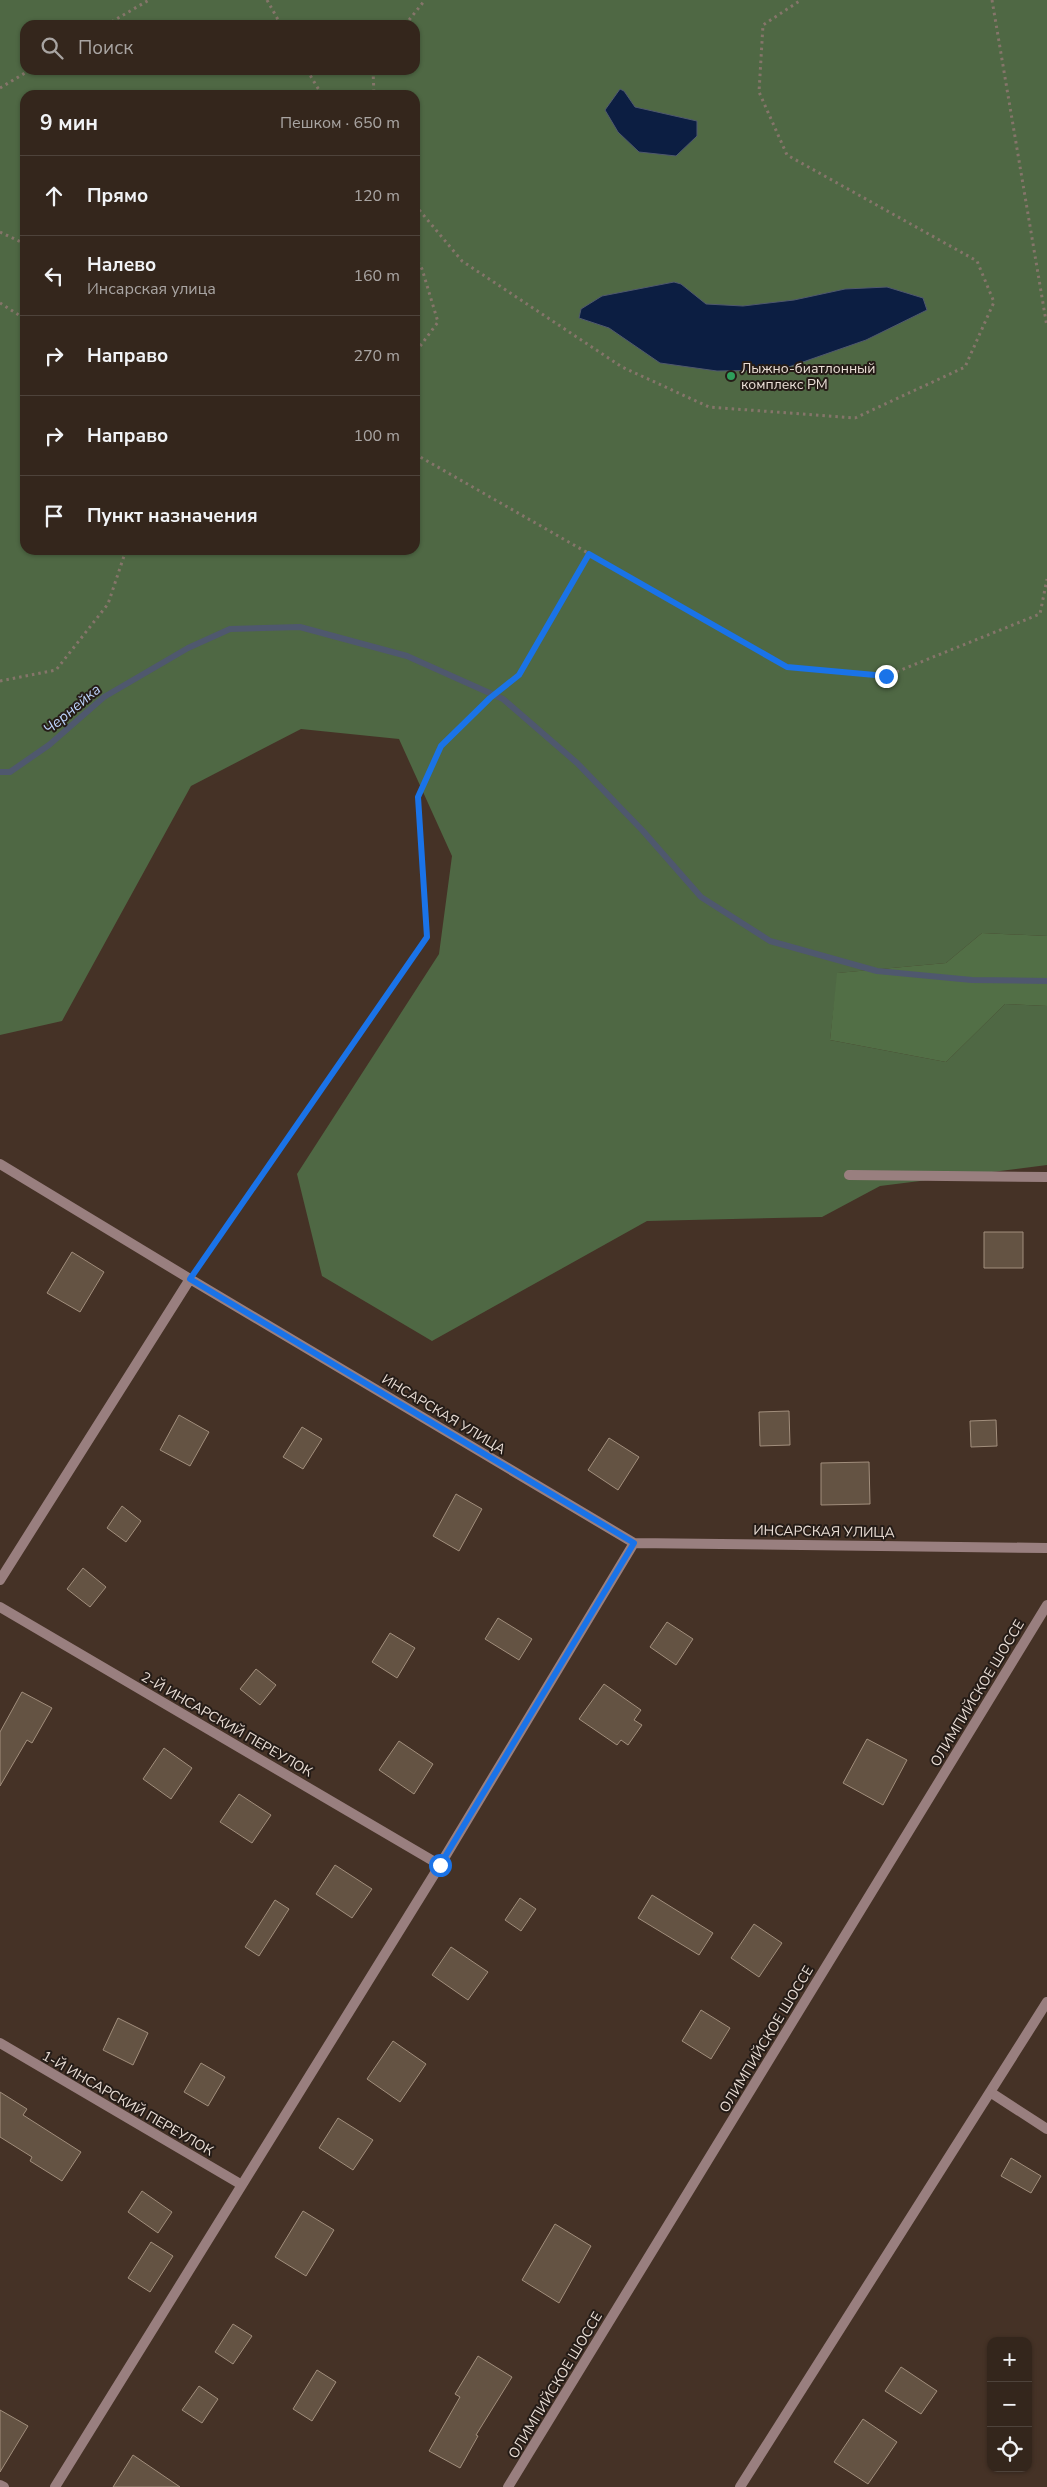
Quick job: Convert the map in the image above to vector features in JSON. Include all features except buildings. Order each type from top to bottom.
[{"type":"street","name":"ИНСАРСКАЯ УЛИЦА","points":[[0,1164],[634,1543],[1047,1548]]},
{"type":"street","points":[[850,1175],[1047,1177]]},
{"type":"street","points":[[0,1580],[190,1279]]},
{"type":"street","points":[[55,2487],[440,1865],[634,1543]]},
{"type":"street","name":"ОЛИМПИЙСКОЕ ШОССЕ","points":[[508,2487],[1047,1605]]},
{"type":"street","name":"2-Й ИНСАРСКИЙ ПЕРЕУЛОК","points":[[0,1607],[440,1865]]},
{"type":"street","points":[[740,2487],[1047,2002]]},
{"type":"street","name":"1-Й ИНСАРСКИЙ ПЕРЕУЛОК","points":[[0,2043],[242,2185]]},
{"type":"street","points":[[990,2092],[1047,2128]]},
{"type":"street","points":[[0,2485],[4,2487]]},
{"type":"path","points":[[115,20],[149,0]]},
{"type":"path","points":[[266,0],[278,20]]},
{"type":"path","points":[[408,20],[425,0]]},
{"type":"path","points":[[420,211],[462,261],[622,367],[709,407],[855,418],[965,367],[994,302],[977,261],[787,155],[759,92],[763,25],[801,0]]},
{"type":"path","points":[[992,0],[1047,327]]},
{"type":"path","points":[[0,88],[22,75]]},
{"type":"path","points":[[310,75],[319,90]]},
{"type":"path","points":[[373,75],[374,90]]},
{"type":"path","points":[[0,232],[20,242]]},
{"type":"path","points":[[420,265],[438,322],[420,346]]},
{"type":"path","points":[[0,303],[20,316]]},
{"type":"path","points":[[420,457],[787,667],[886,676],[1040,614],[1047,579]]},
{"type":"path","points":[[190,1279],[427,937],[418,797],[441,746],[490,698],[519,675],[589,554]]},
{"type":"path","points":[[0,681],[56,670],[108,604],[124,555]]},
{"type":"green space","points":[[0,0],[1047,0],[1047,936],[982,933],[946,963],[838,973],[830,1040],[946,1062],[1005,1004],[1047,1006],[1047,1165],[880,1186],[822,1217],[647,1221],[432,1341],[322,1276],[297,1174],[439,954],[452,856],[399,739],[301,729],[191,786],[62,1021],[0,1035]]},
{"type":"green space","points":[[982,933],[1047,936],[1047,1006],[1005,1004],[946,1062],[830,1040],[837,973],[946,963]]},
{"type":"water","points":[[620,89],[624,91],[635,107],[697,121],[697,136],[676,156],[639,152],[618,132],[605,110]]},
{"type":"water","points":[[674,282],[681,284],[706,304],[743,306],[794,300],[845,289],[887,287],[923,298],[927,310],[866,340],[780,370],[717,371],[660,363],[609,328],[579,318],[581,309],[602,296]]},
{"type":"waterway","name":"Чернейка","points":[[0,772],[10,772],[49,745],[104,697],[188,648],[230,629],[300,627],[407,656],[503,699],[577,763],[643,831],[701,897],[770,941],[877,971],[972,980],[1047,981]]},
{"type":"place","name":"Лыжно-биатлонный комплекс РМ","points":[[731,376]]},
{"type":"route","points":[[440,1865],[634,1543],[190,1279],[427,937],[418,797],[441,746],[490,698],[519,675],[589,554],[787,667],[886,676]]}]
